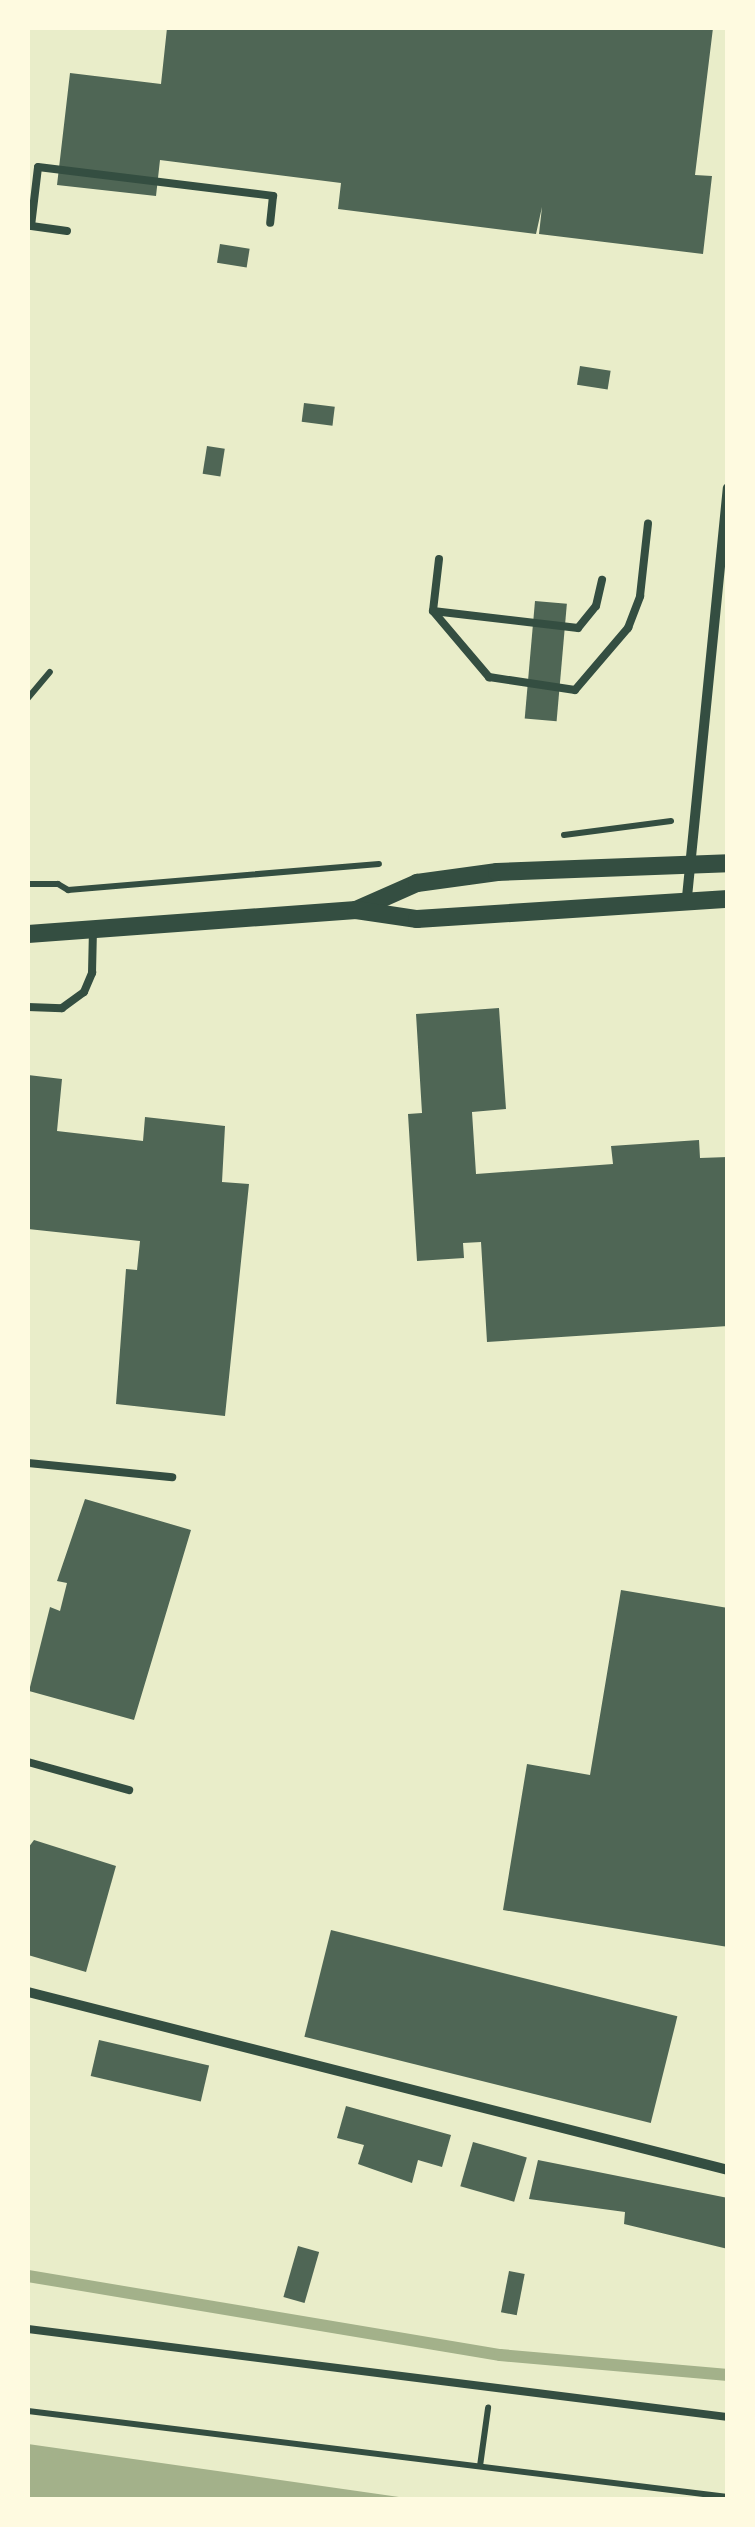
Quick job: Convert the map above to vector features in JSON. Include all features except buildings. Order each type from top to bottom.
[{"type":"street","points":[[686,898],[728,488]]},
{"type":"street","points":[[356,910],[418,883],[497,872],[728,863]]},
{"type":"street","points":[[28,934],[356,910],[417,920],[686,898],[728,899]]},
{"type":"street","points":[[28,1992],[728,2170]]},
{"type":"lane","points":[[67,230],[31,226],[38,167],[273,196],[270,224]]},
{"type":"lane","points":[[439,558],[433,611],[490,677],[574,690],[628,628],[640,596],[648,523]]},
{"type":"lane","points":[[433,611],[578,628],[596,606],[602,580]]},
{"type":"lane","points":[[28,1007],[62,1008],[84,992],[92,973],[93,930]]},
{"type":"lane","points":[[28,1463],[172,1477]]},
{"type":"lane","points":[[28,1762],[129,1790]]},
{"type":"lane","points":[[28,2329],[728,2417]]},
{"type":"path","points":[[28,698],[50,672]]},
{"type":"path","points":[[551,837],[692,821]]},
{"type":"path","points":[[28,884],[58,884],[68,890],[392,862]]},
{"type":"path","points":[[480,2466],[490,2387]]},
{"type":"path","points":[[28,2412],[728,2498]]},
{"type":"shaded area","points":[[28,2444],[413,2499],[28,2499]]},
{"type":"waterway","points":[[28,2276],[500,2355],[728,2375]]}]
